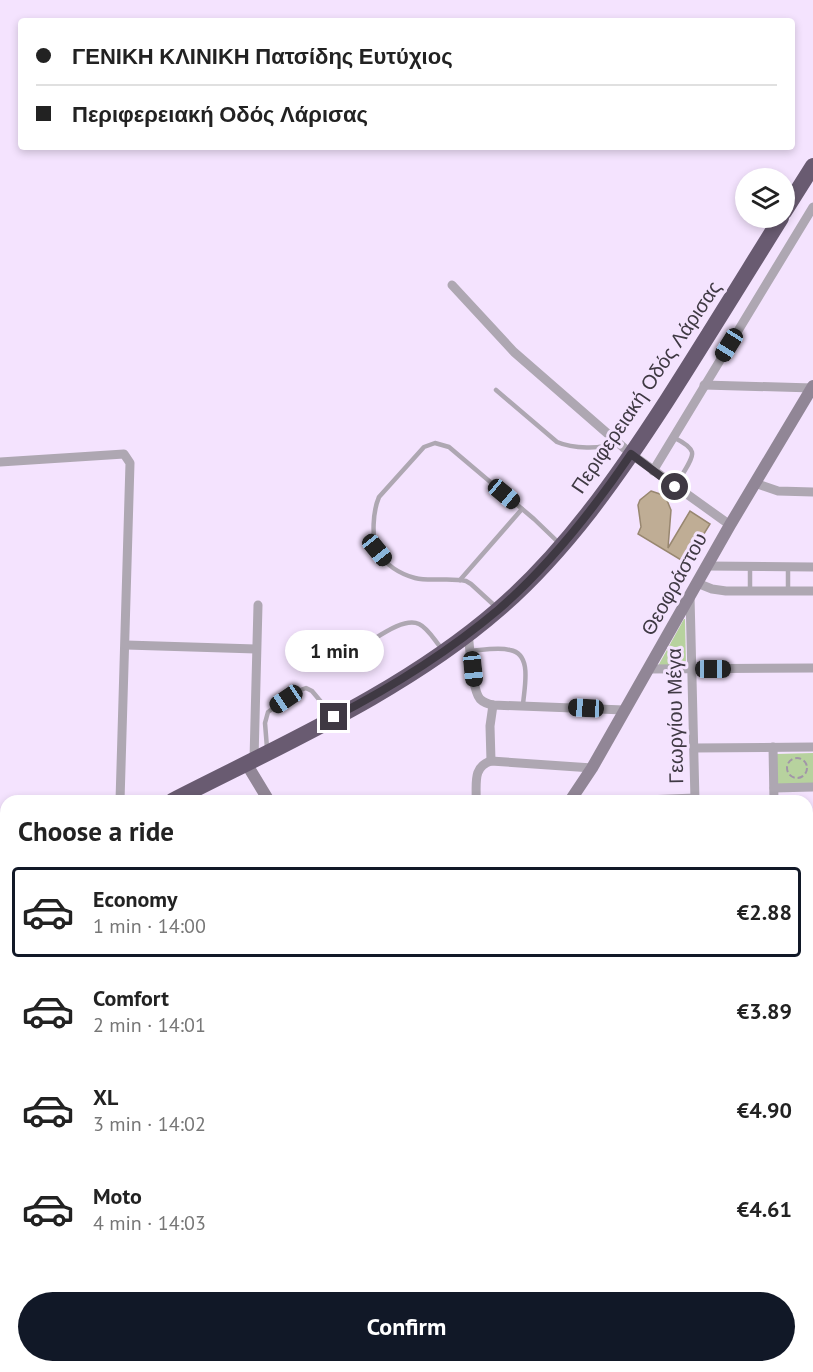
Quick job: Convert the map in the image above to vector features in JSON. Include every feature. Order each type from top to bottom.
[{"type":"highway","points":[[795,195],[813,166]]},
{"type":"highway","name":"Περιφερειακή Οδός Λάρισας","points":[[185,795],[384,690],[468,633],[498,610],[528,582],[592,508],[631,454],[775,228]]},
{"type":"street","points":[[653,471],[813,207]]},
{"type":"street","points":[[452,285],[514,352],[615,441],[653,471],[730,525]]},
{"type":"street","points":[[704,385],[813,387]]},
{"type":"street","name":"Θεοφράστου","points":[[574,795],[592,768],[730,525],[813,387]]},
{"type":"street","points":[[0,462],[124,454],[129,463],[126,645],[120,795]]},
{"type":"street","points":[[755,483],[778,491],[813,492]]},
{"type":"street","points":[[707,566],[813,567]]},
{"type":"street","points":[[694,589],[813,591]]},
{"type":"street","name":"Γεωργίου Μέγα","points":[[694,589],[695,795]]},
{"type":"street","points":[[258,605],[256,758],[267,795]]},
{"type":"street","points":[[468,633],[475,687],[478,697],[484,702],[493,705],[624,711]]},
{"type":"street","points":[[126,645],[256,649]]},
{"type":"street","points":[[649,669],[813,668]]},
{"type":"street","points":[[491,761],[490,726],[493,705]]},
{"type":"street","points":[[774,747],[774,795]]},
{"type":"street","points":[[694,748],[813,747]]},
{"type":"street","points":[[477,795],[479,768],[483,763],[491,761],[592,768]]},
{"type":"street","points":[[774,788],[813,787]]},
{"type":"lane","points":[[496,390],[556,442],[575,447],[608,446],[615,441]]},
{"type":"lane","points":[[673,437],[692,451],[692,457],[675,487]]},
{"type":"lane","points":[[498,610],[471,584],[460,580],[415,578],[391,568],[377,550],[373,525],[375,507],[379,497],[424,447],[435,443],[449,447],[561,545]]},
{"type":"lane","points":[[460,580],[522,509]]},
{"type":"lane","points":[[750,566],[750,591]]},
{"type":"lane","points":[[788,567],[788,591]]},
{"type":"lane","points":[[366,644],[401,624],[414,623],[424,628],[443,651]]},
{"type":"lane","points":[[471,651],[510,650],[518,653],[524,659],[523,706]]},
{"type":"lane","points":[[256,758],[268,712],[298,691],[306,688],[312,691],[334,717]]},
{"type":"path","points":[[795,758],[800,758],[807,765],[805,774],[800,778],[789,774],[788,763],[795,758]]},
{"type":"green space","points":[[684,619],[686,667],[658,666]]},
{"type":"green space","points":[[813,753],[813,785],[777,785],[777,754]]},
{"type":"building","points":[[651,491],[663,495],[671,510],[668,548],[690,511],[710,524],[686,563],[638,534],[641,527],[638,505],[640,500]]},
{"type":"route","points":[[334,717],[417,669],[498,610],[548,561],[592,508],[631,454],[675,487]]}]
